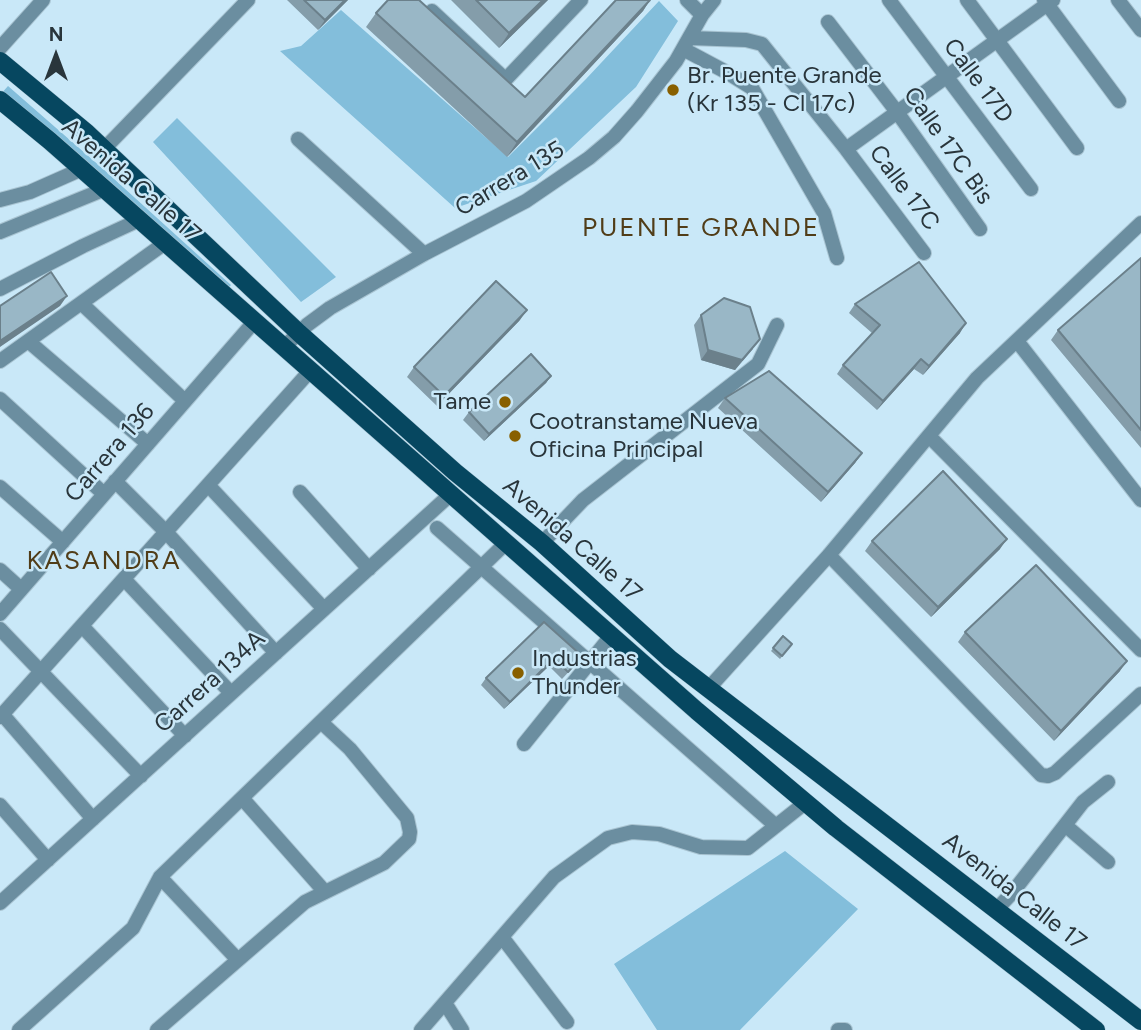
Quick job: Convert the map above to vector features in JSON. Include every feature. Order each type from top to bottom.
[{"type":"main road","name":"Avenida Calle 17","points":[[0,61],[104,149],[299,333],[455,471],[542,543],[615,612],[708,689],[1141,1021]]},
{"type":"main road","name":"Avenida Calle 17","points":[[0,100],[105,189],[611,636],[806,803],[1096,1030]]},
{"type":"street","points":[[0,48],[43,0]]},
{"type":"street","points":[[104,149],[248,0]]},
{"type":"street","points":[[432,11],[503,78],[507,78],[581,0]]},
{"type":"street","points":[[687,0],[702,15]]},
{"type":"street","name":"Carrera 135","points":[[283,348],[330,308],[424,254],[526,201],[589,158],[632,117],[686,44],[714,0]]},
{"type":"street","name":"Calle 17D","points":[[888,0],[1031,189]]},
{"type":"street","points":[[967,0],[1077,148]]},
{"type":"street","points":[[1118,0],[1141,30]]},
{"type":"street","points":[[846,149],[997,41],[1048,1],[1119,101]]},
{"type":"street","name":"Calle 17C Bis","points":[[828,22],[897,112],[980,229]]},
{"type":"street","name":"Calle 17C","points":[[686,44],[746,40],[762,44],[924,253]]},
{"type":"street","points":[[686,44],[752,88],[824,213],[837,258]]},
{"type":"street","points":[[298,139],[424,254]]},
{"type":"street","points":[[0,200],[30,192],[82,169]]},
{"type":"street","points":[[0,232],[105,189]]},
{"type":"street","points":[[0,289],[139,220]]},
{"type":"street","points":[[708,689],[829,555],[977,378],[1141,223]]},
{"type":"street","points":[[0,360],[165,243]]},
{"type":"street","points":[[81,303],[185,401]]},
{"type":"street","name":"Carrera 136","points":[[0,614],[254,322]]},
{"type":"street","points":[[542,543],[583,500],[758,365],[777,325]]},
{"type":"street","points":[[28,341],[148,444]]},
{"type":"street","points":[[1017,341],[1141,500]]},
{"type":"street","points":[[93,819],[1,716],[310,371]]},
{"type":"street","points":[[0,399],[104,494]]},
{"type":"street","points":[[929,436],[1141,650]]},
{"type":"street","points":[[115,481],[166,532],[276,653]]},
{"type":"street","points":[[208,485],[324,609]]},
{"type":"street","points":[[0,488],[63,542]]},
{"type":"street","points":[[300,492],[369,569]]},
{"type":"street","name":"Carrera 134A","points":[[0,902],[451,494]]},
{"type":"street","points":[[438,528],[776,826]]},
{"type":"street","points":[[19,1030],[133,928],[160,877],[506,543]]},
{"type":"street","points":[[829,555],[1041,775],[1055,773],[1141,694]]},
{"type":"street","points":[[0,570],[22,589]]},
{"type":"street","points":[[124,579],[231,693]]},
{"type":"street","points":[[82,626],[185,736]]},
{"type":"street","points":[[0,629],[141,776]]},
{"type":"street","points":[[524,744],[611,636]]},
{"type":"street","points":[[157,1030],[305,902],[384,863],[409,839],[407,818],[350,750],[321,722]]},
{"type":"street","points":[[997,909],[1083,802],[1108,782]]},
{"type":"street","points":[[242,798],[325,892]]},
{"type":"street","points":[[421,1030],[554,877],[608,838],[632,832],[659,834],[701,847],[748,848],[806,803]]},
{"type":"street","points":[[0,806],[48,860]]},
{"type":"street","points":[[1065,825],[1108,862]]},
{"type":"street","points":[[160,877],[238,960]]},
{"type":"street","points":[[502,937],[567,1022]]},
{"type":"street","points":[[445,1003],[461,1030]]},
{"type":"street","points":[[838,1030],[845,1030]]},
{"type":"shaded area","points":[[659,1],[678,21],[636,87],[536,181],[455,208],[280,51],[301,46],[341,10],[508,157]]},
{"type":"shaded area","points":[[8,86],[231,285],[227,290],[0,95]]},
{"type":"shaded area","points":[[177,118],[336,277],[301,302],[153,142]]},
{"type":"shaded area","points":[[785,851],[858,909],[740,1030],[657,1030],[614,964]]},
{"type":"building","points":[[304,0],[345,0],[325,20]]},
{"type":"building","points":[[388,0],[419,0],[525,97],[616,0],[650,0],[517,142],[376,13]]},
{"type":"building","points":[[476,0],[543,0],[509,33]]},
{"type":"building","points":[[1141,258],[1141,430],[1058,330]]},
{"type":"building","points":[[919,262],[966,323],[929,366],[921,359],[883,401],[843,365],[880,325],[855,304]]},
{"type":"building","points":[[51,272],[67,296],[0,341],[0,306]]},
{"type":"building","points":[[496,281],[527,310],[444,396],[414,367]]},
{"type":"building","points":[[724,298],[750,307],[760,339],[742,360],[708,350],[701,315]]},
{"type":"building","name":"Tame","points":[[531,354],[551,376],[489,434],[469,412]]},
{"type":"building","points":[[769,371],[862,453],[828,492],[725,398]]},
{"type":"building","points":[[943,471],[1007,539],[938,607],[872,541]]},
{"type":"building","points":[[1036,565],[1127,661],[1061,731],[965,632]]},
{"type":"building","name":"Industrias Thunder","points":[[544,622],[582,656],[568,672],[554,658],[510,702],[486,678]]},
{"type":"building","points":[[783,636],[792,644],[782,656],[773,648]]},
{"type":"place","name":"Br. Puente Grande (Kr 135 - Cl 17c)","points":[[673,90]]},
{"type":"place","name":"Tame","points":[[505,402]]},
{"type":"place","name":"Cootranstame Nueva Oficina Principal","points":[[515,436]]},
{"type":"place","name":"Industrias Thunder","points":[[518,673]]},
{"type":"district","name":"PUENTE GRANDE","points":[[701,228]]},
{"type":"district","name":"KASANDRA","points":[[104,561]]}]
